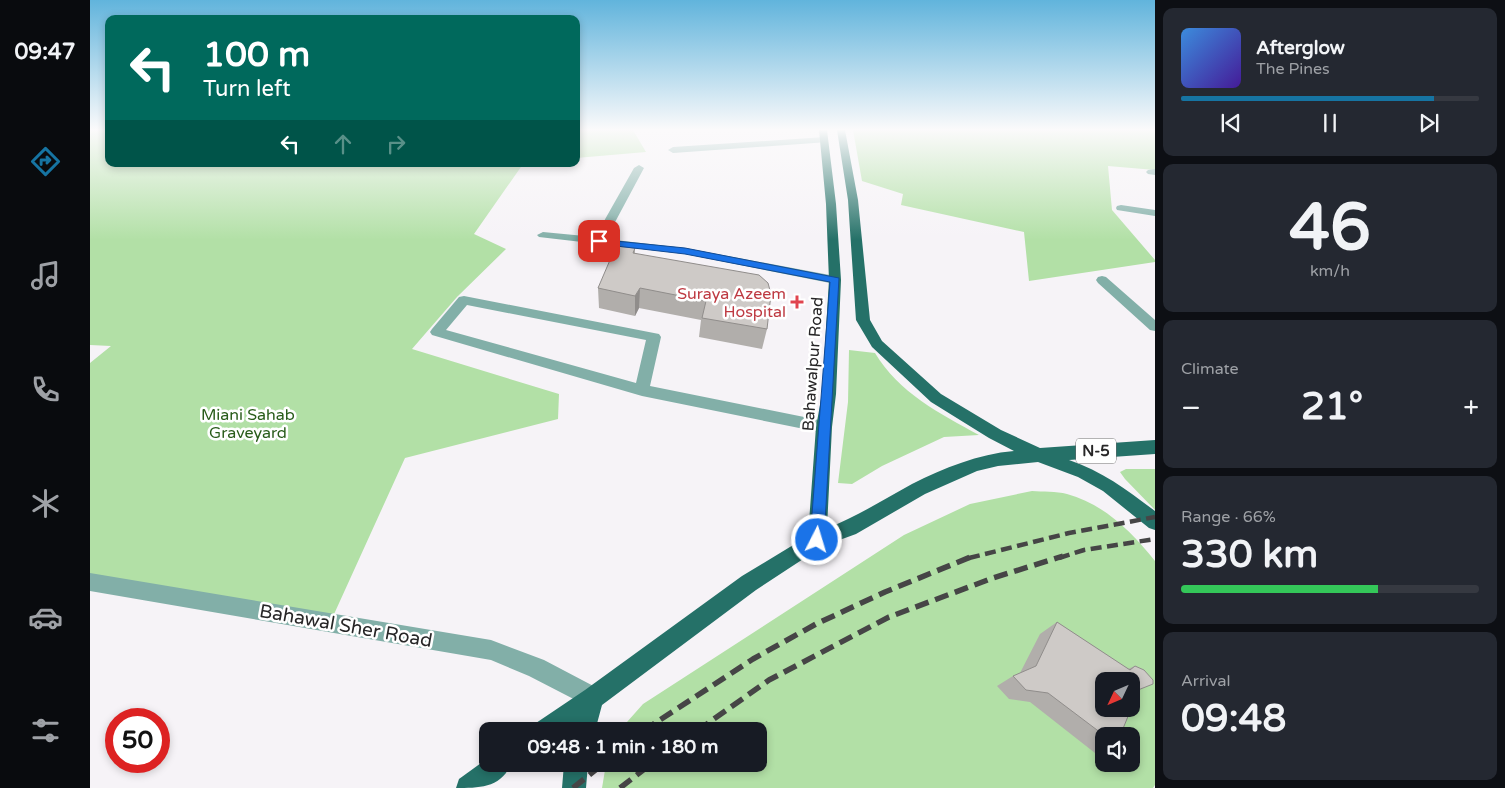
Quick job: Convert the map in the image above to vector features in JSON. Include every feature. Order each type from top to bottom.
[{"type":"main road","name":"Bahawalpur Road","points":[[817,540],[824,427],[830,384],[835,280],[827,167]]},
{"type":"main road","points":[[847,167],[853,200],[863,320],[868,329],[878,344],[936,398],[995,434],[1038,455]]},
{"type":"main road","name":"N-5","points":[[558,722],[594,698],[726,598],[817,540],[850,528],[919,489],[974,465],[998,459],[1155,447]]},
{"type":"main road","name":"N-5","points":[[1038,455],[1084,472],[1110,486],[1155,522]]},
{"type":"main road","points":[[587,722],[594,698]]},
{"type":"main road","points":[[468,788],[489,772]]},
{"type":"main road","points":[[574,788],[575,772]]},
{"type":"street","points":[[599,241],[639,168]]},
{"type":"street","points":[[1121,208],[1155,213]]},
{"type":"street","points":[[543,235],[685,251],[835,280]]},
{"type":"street","points":[[1102,280],[1155,327]]},
{"type":"street","points":[[642,390],[654,337],[464,300],[437,332],[642,390],[824,427]]},
{"type":"street","name":"Bahawal Sher Road","points":[[90,582],[491,650],[536,668],[594,698]]},
{"type":"green space","name":"Miani Sahab Graveyard","points":[[90,167],[521,167],[474,234],[506,249],[457,297],[412,349],[559,394],[558,419],[405,458],[330,623],[90,582],[90,363],[111,346],[90,345]]},
{"type":"green space","points":[[859,167],[1108,167],[1112,210],[1155,262],[1029,281],[1024,232],[901,205],[903,194],[862,181]]},
{"type":"green space","points":[[1117,167],[1155,167],[1155,170]]},
{"type":"green space","points":[[849,350],[875,353],[896,380],[908,391],[935,410],[979,435],[944,437],[882,466],[852,484],[838,483],[848,402]]},
{"type":"green space","points":[[1126,469],[1155,469],[1155,510],[1120,472]]},
{"type":"green space","points":[[1032,491],[1067,494],[1093,505],[1116,520],[1137,540],[1155,561],[1155,785],[1153,788],[602,788],[605,772],[767,772],[767,722],[627,722],[643,704],[904,535],[970,504]]},
{"type":"building","points":[[616,246],[635,248],[633,253],[759,275],[768,283],[771,294],[767,329],[702,318],[706,301],[640,288],[635,296],[598,288]]},
{"type":"building","points":[[1057,622],[1130,670],[1135,666],[1144,670],[1153,680],[1153,684],[1140,689],[1140,672],[1095,672],[1095,718],[1127,718],[1124,727],[1095,728],[1048,693],[1026,690],[1013,676],[1036,666]]},
{"type":"railway","points":[[969,558],[1069,533],[1155,517]]},
{"type":"railway","points":[[1059,558],[1084,550],[1155,539]]},
{"type":"railway","points":[[657,722],[753,659],[816,624],[885,592],[973,556]]},
{"type":"railway","points":[[710,722],[769,680],[889,617],[993,578],[1063,556]]},
{"type":"railway","points":[[573,788],[593,772]]},
{"type":"railway","points":[[620,788],[641,772]]},
{"type":"place","name":"Suraya Azeem Hospital","points":[[797,302]]},
{"type":"route","points":[[599,241],[685,251],[835,280],[829,394],[824,427],[822,486],[817,540]]}]
